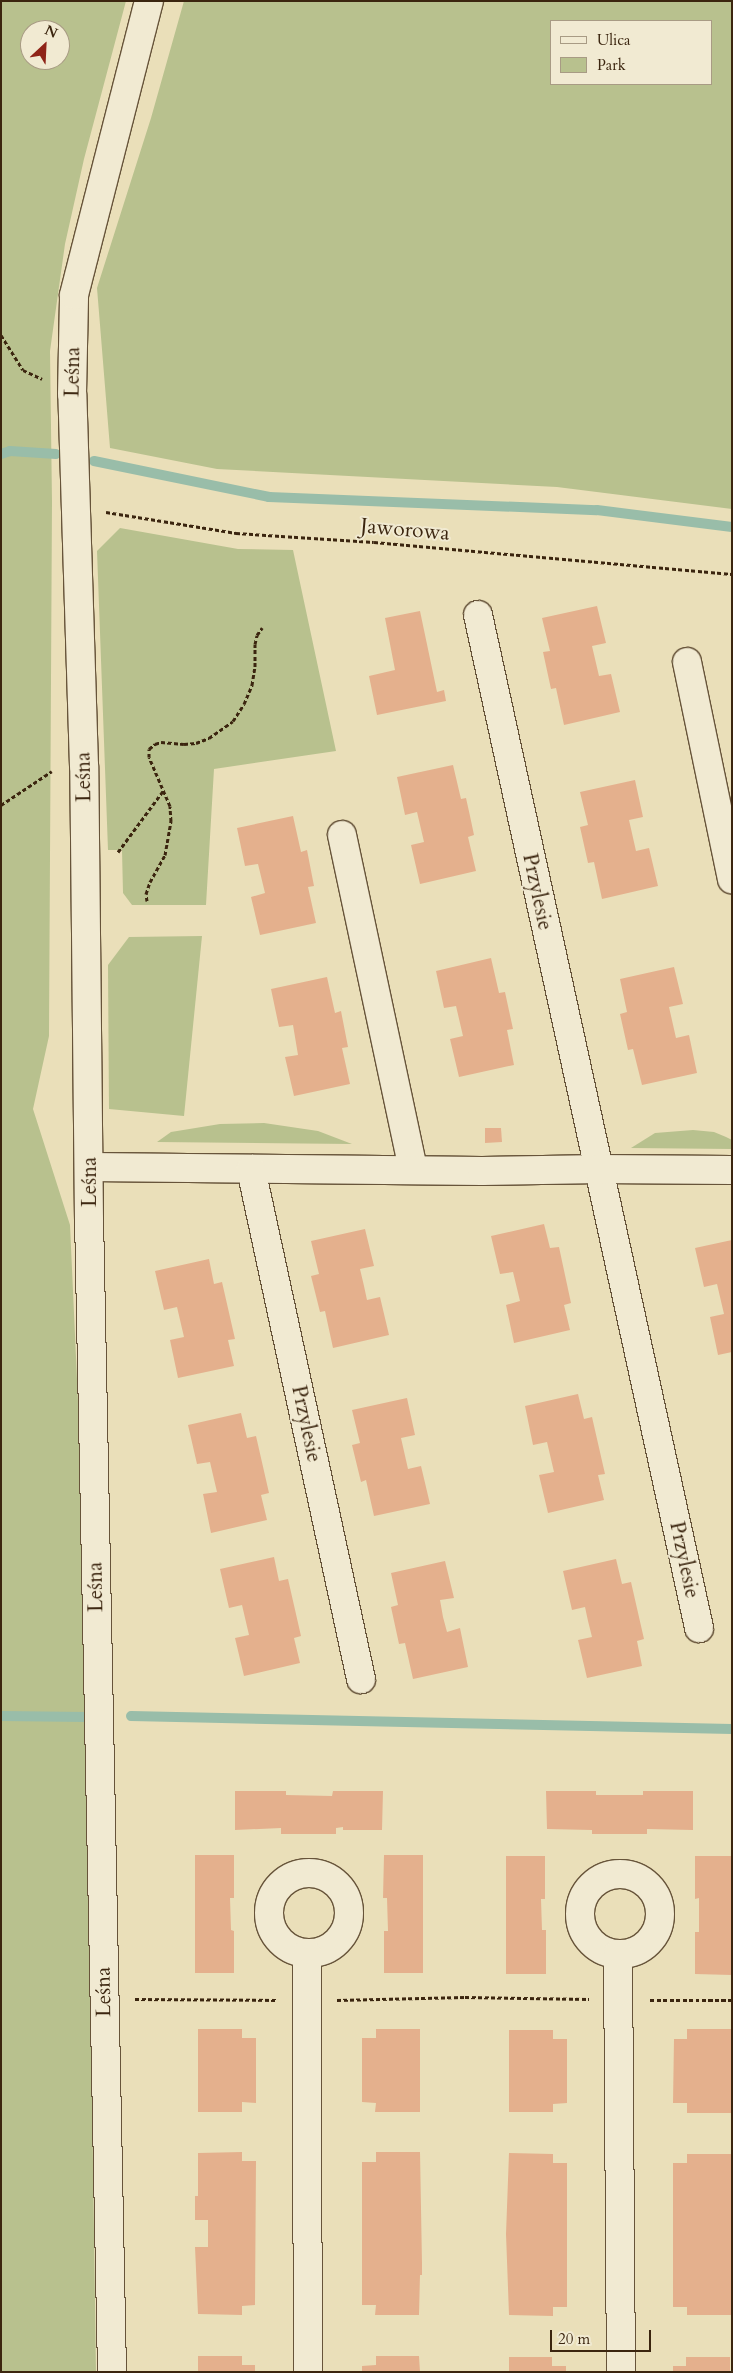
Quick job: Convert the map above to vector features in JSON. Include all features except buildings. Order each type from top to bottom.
[{"type":"street","name":"Leśna","points":[[112,2372],[90,1230],[84,766],[72,394],[74,295],[148,1]]},
{"type":"street","name":"Przylesie","points":[[478,614],[597,1169],[699,1628]]},
{"type":"street","points":[[687,662],[732,879]]},
{"type":"street","points":[[342,835],[413,1169]]},
{"type":"street","points":[[90,1167],[482,1171],[597,1169],[732,1170]]},
{"type":"street","name":"Przylesie","points":[[250,1169],[361,1679]]},
{"type":"street","points":[[307,1954],[308,2372]]},
{"type":"street","points":[[618,1954],[621,2372]]},
{"type":"path","points":[[1,335],[23,370],[72,394]]},
{"type":"path","name":"Jaworowa","points":[[77,507],[236,533],[374,542],[732,574]]},
{"type":"path","points":[[147,901],[146,894],[150,882],[165,855],[169,841],[170,806],[149,757],[149,750],[154,744],[161,742],[196,743],[209,738],[233,721],[244,704],[252,685],[255,667],[255,644],[257,635],[262,628]]},
{"type":"path","points":[[1,805],[58,767],[84,766]]},
{"type":"path","points":[[86,872],[108,871],[119,850],[164,790]]},
{"type":"path","points":[[134,1999],[307,2000],[465,1997],[732,2000]]},
{"type":"green space","points":[[1,1],[126,1],[84,159],[65,244],[50,351],[52,502],[49,1036],[33,1109],[70,1225],[84,1533],[96,2372],[1,2372]]},
{"type":"green space","points":[[184,1],[732,1],[732,509],[557,487],[217,469],[110,448],[97,288],[151,118]]},
{"type":"green space","points":[[120,528],[238,549],[293,550],[336,751],[214,769],[206,905],[132,905],[123,893],[122,850],[108,850],[97,551]]},
{"type":"green space","points":[[202,936],[184,1116],[109,1109],[108,965],[129,937]]},
{"type":"green space","points":[[264,1123],[318,1131],[352,1144],[157,1142],[171,1132],[220,1124]]},
{"type":"green space","points":[[693,1130],[714,1132],[726,1137],[732,1140],[732,1149],[631,1148],[655,1133]]},
{"type":"waterway","points":[[1,454],[10,451],[56,454]]},
{"type":"waterway","points":[[94,461],[269,497],[597,510],[732,527]]},
{"type":"waterway","points":[[1,1716],[87,1717]]},
{"type":"waterway","points":[[131,1716],[732,1729]]}]
